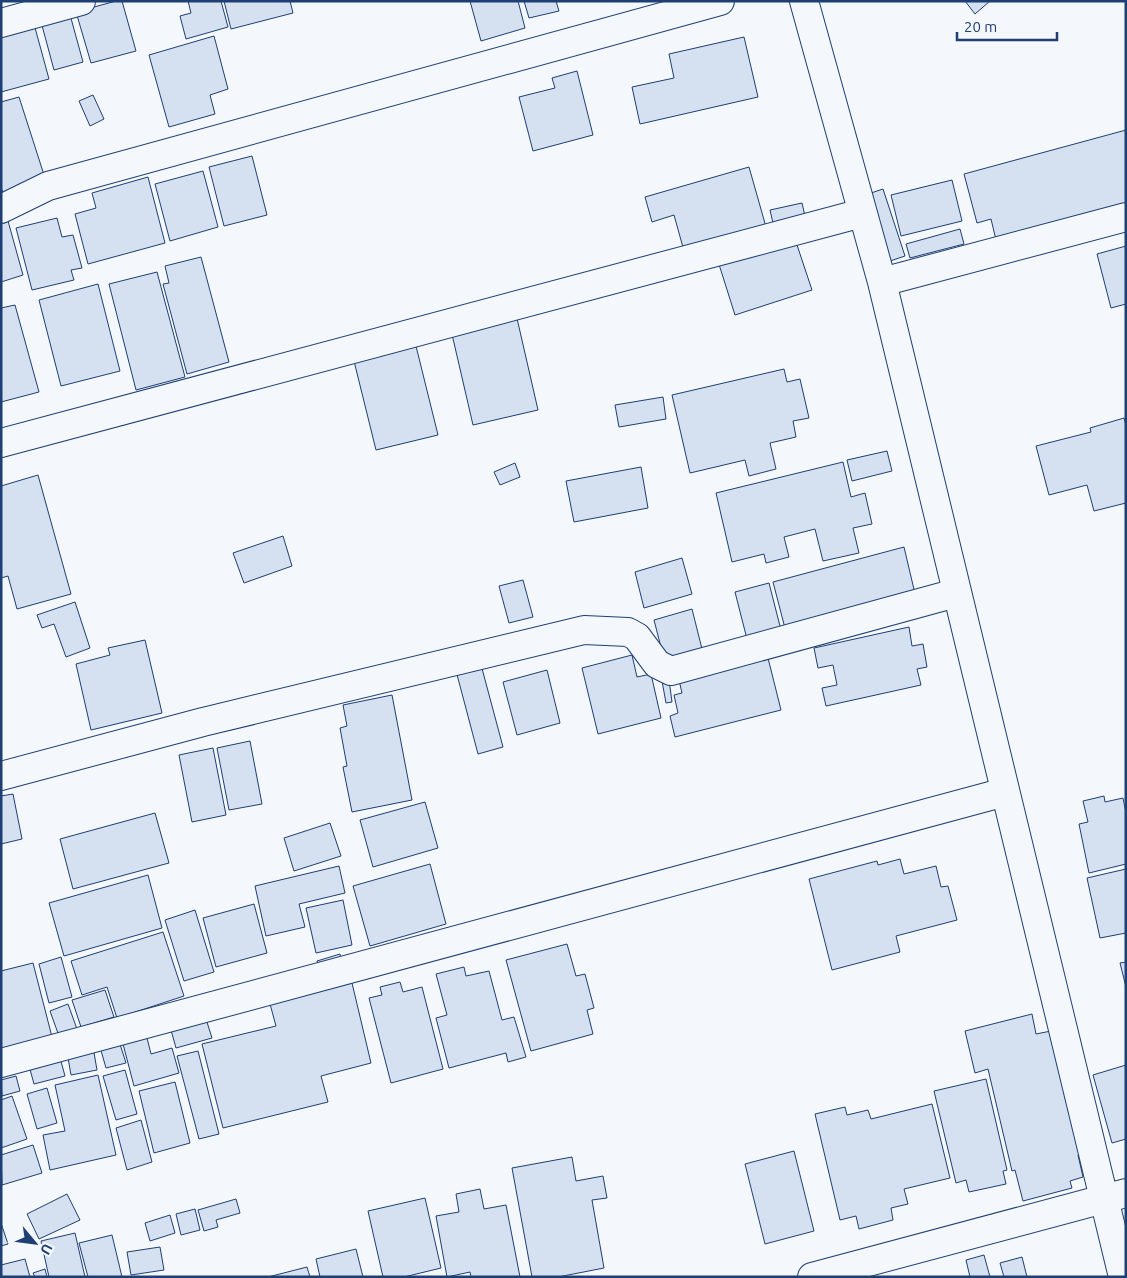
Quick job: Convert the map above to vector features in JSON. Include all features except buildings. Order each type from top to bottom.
[{"type":"street","points":[[1,23],[81,1]]},
{"type":"street","points":[[1,208],[48,186],[720,1]]},
{"type":"street","points":[[804,1],[882,282],[1005,792],[1115,1195],[1123,1277]]},
{"type":"street","points":[[1,443],[862,213]]},
{"type":"street","points":[[882,282],[1126,217]]},
{"type":"street","points":[[1,776],[203,722],[584,630],[628,632],[637,637],[657,664],[671,671],[956,592]]},
{"type":"street","points":[[1,1062],[1005,792]]},
{"type":"street","points":[[812,1277],[848,1272],[1115,1195]]}]
